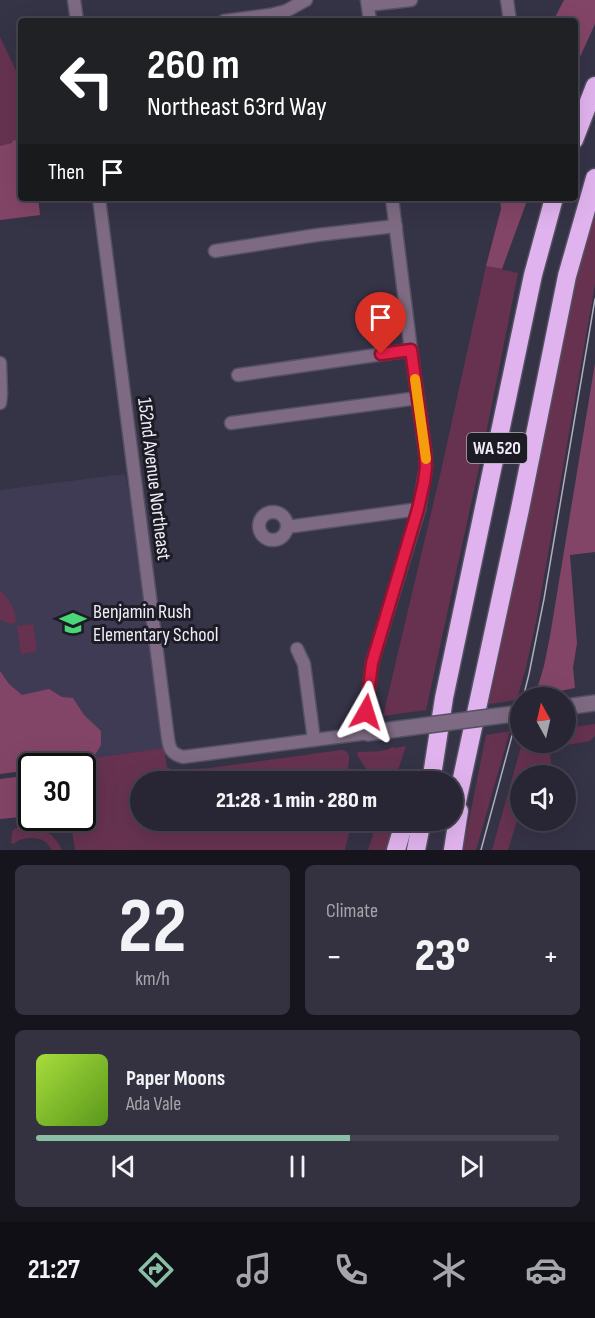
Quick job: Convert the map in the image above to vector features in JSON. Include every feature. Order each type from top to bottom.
[{"type":"highway","points":[[578,130],[595,86]]},
{"type":"highway","name":"WA 520","points":[[463,776],[567,276],[595,178]]},
{"type":"highway","name":"WA 520","points":[[433,771],[444,698],[533,275],[553,201]]},
{"type":"highway","points":[[421,771],[444,698]]},
{"type":"highway","points":[[453,850],[471,741]]},
{"type":"highway","points":[[396,850],[402,831]]},
{"type":"highway","points":[[416,850],[420,831]]},
{"type":"highway","name":"WA 520","points":[[446,850],[450,831]]},
{"type":"street","points":[[74,0],[77,18]]},
{"type":"street","points":[[247,18],[285,11],[306,0]]},
{"type":"street","points":[[370,18],[368,2],[411,0]]},
{"type":"street","points":[[507,0],[510,18]]},
{"type":"street","name":"152nd Avenue Northeast","points":[[99,201],[170,749],[183,758],[314,740]]},
{"type":"street","points":[[368,733],[366,712],[372,663],[418,509],[426,467],[392,201]]},
{"type":"street","points":[[215,251],[317,235],[396,226]]},
{"type":"street","points":[[238,375],[411,350]]},
{"type":"street","points":[[0,363],[0,403]]},
{"type":"street","points":[[231,423],[418,398]]},
{"type":"street","points":[[287,527],[418,509]]},
{"type":"street","points":[[297,649],[304,664],[314,740],[510,714]]},
{"type":"street","points":[[576,706],[595,703]]},
{"type":"shaded area","points":[[564,0],[595,0],[595,24],[578,61],[578,18],[555,18]]},
{"type":"shaded area","points":[[0,37],[18,75],[18,201],[38,201],[40,215],[0,220]]},
{"type":"shaded area","points":[[13,140],[18,141],[18,201],[38,201],[40,215],[0,220],[0,146],[12,143]]},
{"type":"shaded area","points":[[500,201],[527,201],[502,269],[486,266],[501,209]]},
{"type":"shaded area","points":[[595,208],[595,284],[537,617],[521,687],[510,687],[510,701],[489,704],[573,293]]},
{"type":"shaded area","points":[[486,266],[518,273],[482,454],[426,710],[383,716],[441,471]]},
{"type":"shaded area","points":[[595,363],[595,552],[570,555],[577,643],[573,668],[575,687],[538,687],[550,636]]},
{"type":"shaded area","name":"Benjamin Rush Elementary School","points":[[125,474],[164,748],[96,758],[96,753],[18,753],[18,772],[0,774],[0,490]]},
{"type":"shaded area","points":[[0,591],[12,605],[16,623],[11,624],[0,620]]},
{"type":"shaded area","points":[[33,624],[37,651],[21,654],[17,626]]},
{"type":"shaded area","points":[[0,671],[9,684],[22,695],[49,689],[62,697],[73,698],[84,715],[101,731],[101,745],[96,753],[18,753],[18,772],[0,774]]},
{"type":"shaded area","points":[[595,724],[595,736],[590,741],[576,743],[576,727]]},
{"type":"shaded area","points":[[510,731],[476,850],[463,850],[486,735]]},
{"type":"shaded area","points":[[406,746],[397,771],[367,771],[357,755],[358,752]]},
{"type":"shaded area","points":[[164,748],[167,767],[173,770],[210,768],[341,750],[347,752],[348,768],[353,771],[130,771],[130,831],[350,831],[345,850],[75,850],[72,831],[96,831],[96,758]]},
{"type":"shaded area","points":[[519,753],[550,753],[552,765],[516,765]]},
{"type":"shaded area","points":[[18,777],[18,817],[0,819],[0,779]]},
{"type":"shaded area","points":[[510,786],[510,831],[514,831],[508,850],[492,850]]},
{"type":"shaded area","points":[[16,828],[18,831],[48,832],[62,850],[52,850],[44,841],[34,838],[23,839],[13,844],[11,843],[12,831]]},
{"type":"shaded area","points":[[374,831],[395,831],[390,850],[368,850]]},
{"type":"tram line","points":[[526,687],[544,599],[595,299]]},
{"type":"tram line","points":[[481,850],[510,743]]},
{"type":"slow traffic","points":[[415,379],[426,459]]},
{"type":"place","name":"Benjamin Rush Elementary School","points":[[73,623]]},
{"type":"route","points":[[366,712],[369,676],[375,650],[418,509],[426,467],[411,350],[381,354]]}]
